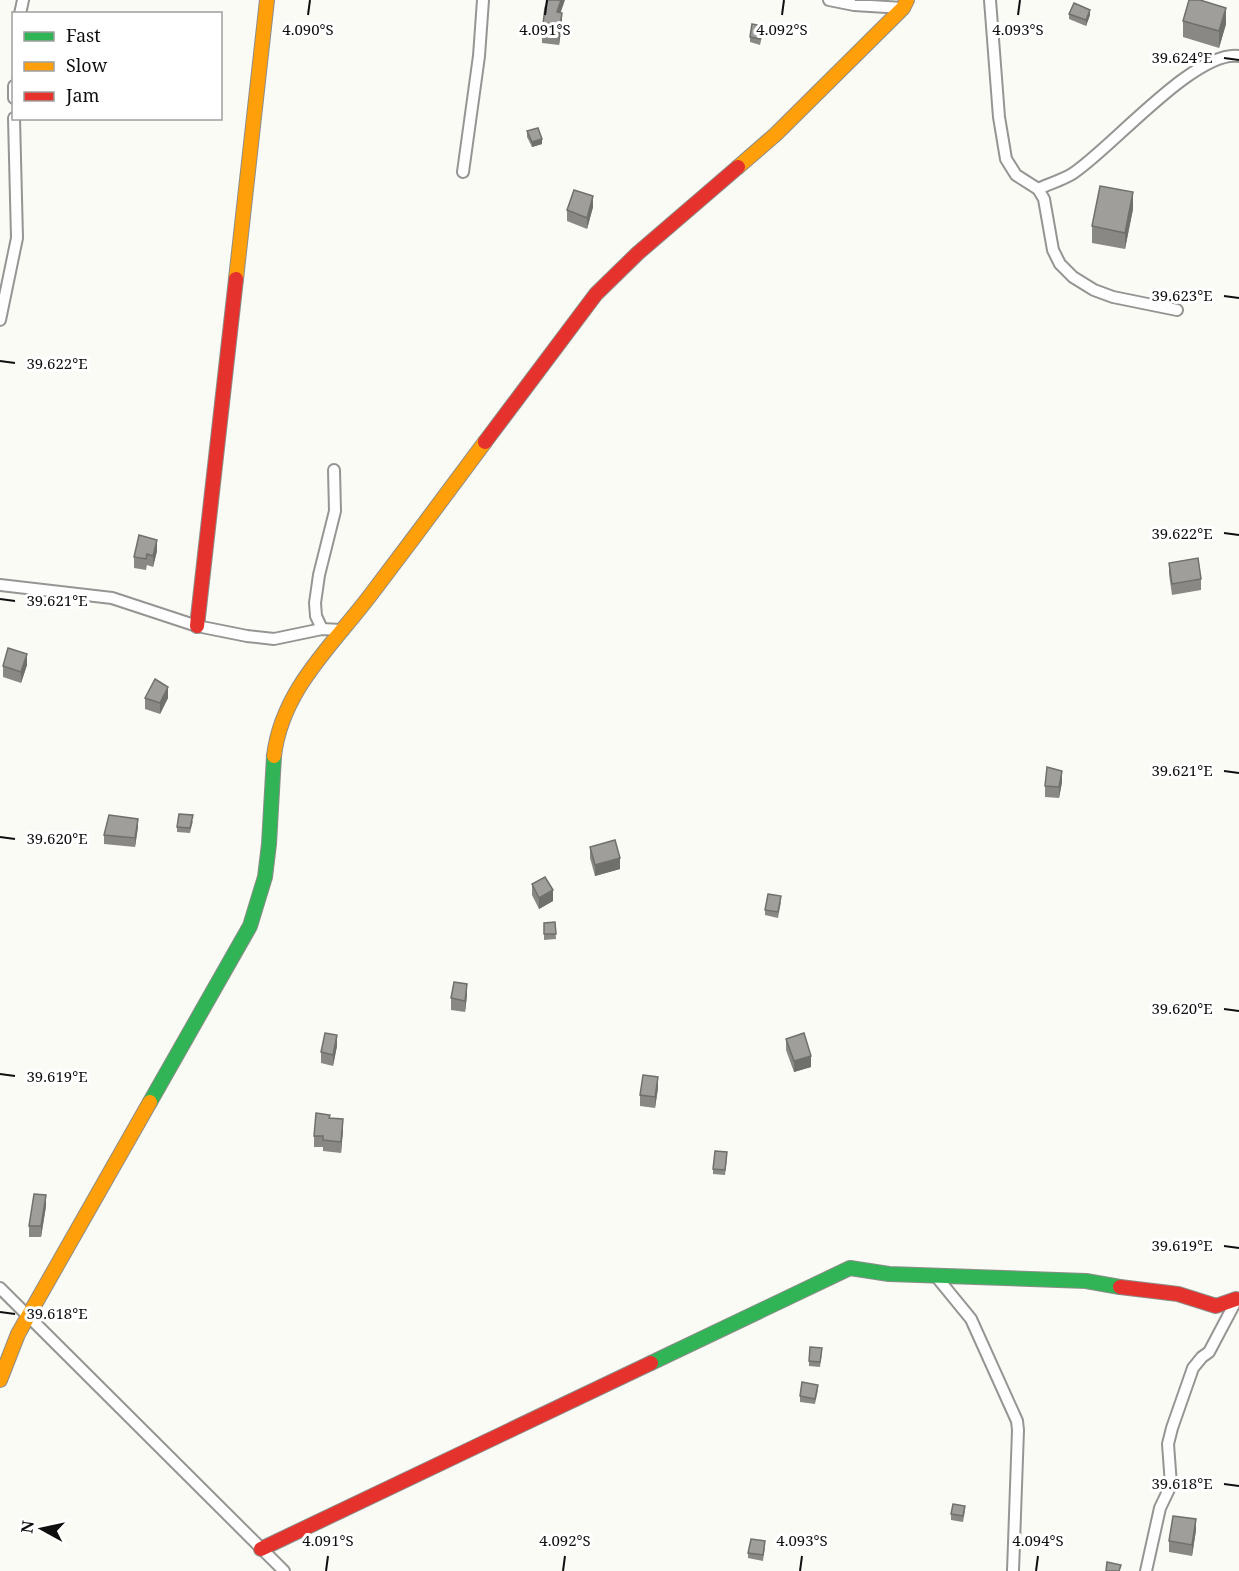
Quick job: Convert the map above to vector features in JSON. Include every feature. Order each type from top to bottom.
[{"type":"street","points":[[197,626],[267,0]]},
{"type":"street","points":[[463,172],[479,56],[483,0]]},
{"type":"street","points":[[829,0],[854,5],[905,4]]},
{"type":"street","points":[[990,0],[999,117],[1006,159],[1016,175],[1038,189],[1044,200],[1053,250],[1060,264],[1073,277],[1094,290],[1113,297],[1177,310]]},
{"type":"street","points":[[0,1380],[18,1334],[250,926],[265,877],[274,753],[287,707],[306,674],[370,596],[596,294],[638,253],[776,134],[905,4]]},
{"type":"street","points":[[1038,189],[1072,174],[1161,97],[1196,71],[1220,59],[1239,56]]},
{"type":"street","points":[[0,320],[17,238],[14,120]]},
{"type":"street","points":[[322,629],[316,616],[315,603],[319,575],[335,511],[334,470]]},
{"type":"street","points":[[0,585],[112,598],[197,626],[247,636],[274,639],[322,629],[341,630]]},
{"type":"street","points":[[261,1549],[850,1268],[888,1274],[1086,1281],[1150,1292],[1178,1294],[1216,1306],[1238,1298]]},
{"type":"street","points":[[935,1275],[971,1319],[1017,1421],[1013,1571]]},
{"type":"street","points":[[2,1292],[29,1315],[284,1571]]},
{"type":"street","points":[[1146,1571],[1160,1508],[1171,1485],[1168,1444],[1172,1428],[1195,1365],[1209,1352],[1238,1298]]},
{"type":"building","points":[[548,0],[561,0],[557,12],[562,13],[559,34],[542,32]]},
{"type":"building","points":[[1189,0],[1200,0],[1226,8],[1219,31],[1183,21]]},
{"type":"building","points":[[1074,3],[1090,10],[1086,20],[1069,14]]},
{"type":"building","points":[[752,24],[763,26],[760,39],[750,37]]},
{"type":"building","points":[[538,128],[542,139],[532,142],[527,131]]},
{"type":"building","points":[[1100,186],[1133,192],[1125,233],[1092,226]]},
{"type":"building","points":[[574,190],[593,196],[587,218],[567,210]]},
{"type":"building","points":[[139,535],[157,540],[153,556],[147,554],[146,559],[134,557]]},
{"type":"building","points":[[1198,558],[1201,579],[1172,584],[1169,563]]},
{"type":"building","points":[[8,648],[27,654],[21,672],[3,666]]},
{"type":"building","points":[[155,679],[168,687],[160,703],[145,698]]},
{"type":"building","points":[[1047,767],[1062,771],[1059,787],[1045,786]]},
{"type":"building","points":[[179,814],[193,815],[190,828],[177,827]]},
{"type":"building","points":[[109,815],[138,819],[135,838],[104,835]]},
{"type":"building","points":[[615,840],[620,858],[595,865],[590,847]]},
{"type":"building","points":[[545,877],[553,890],[539,898],[532,884]]},
{"type":"building","points":[[768,894],[781,896],[778,912],[765,910]]},
{"type":"building","points":[[555,922],[556,934],[544,934],[544,923]]},
{"type":"building","points":[[454,982],[467,984],[465,1001],[451,998]]},
{"type":"building","points":[[325,1033],[337,1035],[333,1055],[321,1052]]},
{"type":"building","points":[[804,1033],[811,1056],[794,1061],[786,1039]]},
{"type":"building","points":[[643,1075],[658,1077],[655,1097],[640,1095]]},
{"type":"building","points":[[316,1113],[330,1115],[329,1118],[343,1119],[341,1142],[323,1140],[323,1136],[314,1136]]},
{"type":"building","points":[[715,1151],[727,1152],[725,1170],[713,1169]]},
{"type":"building","points":[[34,1194],[46,1195],[41,1226],[29,1226]]},
{"type":"building","points":[[810,1347],[822,1348],[820,1362],[809,1361]]},
{"type":"building","points":[[802,1382],[818,1385],[815,1399],[800,1396]]},
{"type":"building","points":[[953,1504],[965,1506],[963,1516],[951,1514]]},
{"type":"building","points":[[1173,1516],[1196,1519],[1192,1545],[1169,1541]]},
{"type":"building","points":[[751,1539],[765,1541],[763,1555],[748,1553]]},
{"type":"building","points":[[1107,1562],[1121,1565],[1119,1571],[1106,1571]]},
{"type":"traffic: fast","points":[[150,1102],[250,926],[265,877],[274,756]]},
{"type":"traffic: fast","points":[[651,1363],[850,1268],[889,1274],[1086,1281],[1120,1287]]},
{"type":"traffic: slow","points":[[236,279],[267,0]]},
{"type":"traffic: slow","points":[[738,167],[776,134],[903,8],[907,0]]},
{"type":"traffic: slow","points":[[274,756],[287,710],[311,669],[372,593],[485,442]]},
{"type":"traffic: slow","points":[[0,1380],[18,1334],[150,1102]]},
{"type":"traffic: jam","points":[[485,442],[596,294],[638,253],[738,167]]},
{"type":"traffic: jam","points":[[197,626],[236,279]]},
{"type":"traffic: jam","points":[[1120,1287],[1178,1294],[1216,1306],[1236,1299]]},
{"type":"traffic: jam","points":[[261,1549],[651,1363]]}]
